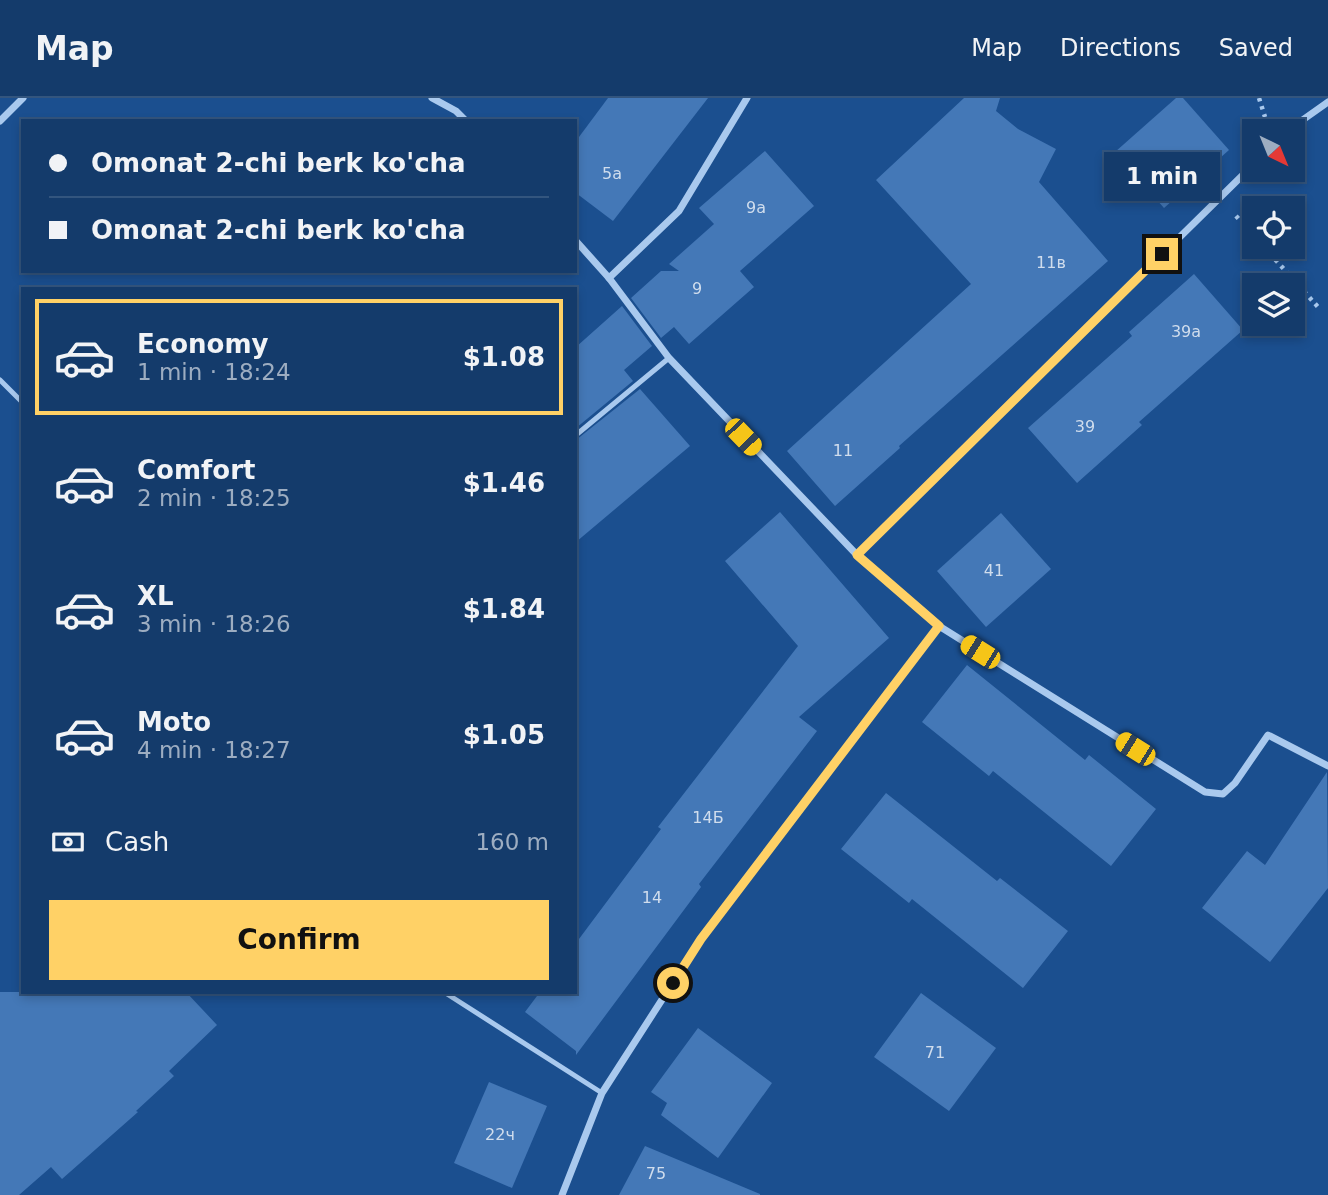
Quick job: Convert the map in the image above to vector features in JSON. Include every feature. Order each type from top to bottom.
[{"type":"street","points":[[0,121],[23,98]]},
{"type":"street","points":[[432,98],[456,111],[464,119]]},
{"type":"street","points":[[609,278],[678,211],[747,98]]},
{"type":"street","points":[[1304,119],[1328,102]]},
{"type":"street","points":[[857,555],[1242,176]]},
{"type":"street","points":[[577,243],[609,278],[669,358],[857,555],[939,626],[1205,792],[1223,794],[1235,783],[1268,734],[1328,766]]},
{"type":"street","points":[[562,1195],[602,1093],[701,939],[939,626]]},
{"type":"lane","points":[[577,434],[669,358]]},
{"type":"lane","points":[[0,380],[21,401]]},
{"type":"lane","points":[[447,994],[602,1093]]},
{"type":"path","points":[[1275,259],[1318,307]]},
{"type":"building","points":[[608,98],[708,98],[613,221],[577,194],[577,140]]},
{"type":"building","points":[[964,98],[1000,98],[996,111],[1018,129],[1056,149],[1039,182],[1108,261],[835,506],[787,451],[971,284],[876,180]]},
{"type":"building","points":[[1176,98],[1183,98],[1229,150],[1164,208],[1115,152]]},
{"type":"building","points":[[765,151],[814,206],[740,271],[754,287],[689,344],[674,327],[661,338],[631,298],[661,271],[679,271],[669,264],[714,224],[699,208]]},
{"type":"building","points":[[1194,274],[1242,329],[1139,422],[1142,425],[1077,483],[1028,428],[1132,336],[1129,332]]},
{"type":"building","points":[[622,306],[652,346],[624,370],[633,381],[577,427],[577,346]]},
{"type":"building","points":[[640,389],[690,446],[577,541],[577,439]]},
{"type":"building","points":[[780,512],[889,638],[799,717],[817,731],[699,884],[701,887],[576,1055],[576,1051],[525,1012],[538,994],[577,994],[577,942],[661,829],[658,827],[798,646],[725,561]]},
{"type":"building","points":[[1001,513],[1051,569],[986,627],[937,571]]},
{"type":"building","points":[[967,665],[1085,760],[1089,755],[1156,809],[1111,866],[993,771],[989,776],[922,722]]},
{"type":"building","points":[[1327,772],[1328,888],[1270,962],[1202,908],[1247,851],[1265,865]]},
{"type":"building","points":[[886,793],[997,881],[1000,878],[1068,931],[1023,988],[912,899],[909,903],[841,849]]},
{"type":"building","points":[[0,992],[188,994],[217,1025],[169,1071],[174,1076],[136,1111],[138,1112],[62,1179],[51,1167],[19,1195],[0,1195]]},
{"type":"building","points":[[921,993],[996,1048],[949,1111],[874,1057]]},
{"type":"building","points":[[698,1028],[772,1083],[718,1158],[661,1115],[667,1103],[651,1092]]},
{"type":"building","points":[[489,1082],[547,1106],[512,1188],[454,1163]]},
{"type":"building","points":[[645,1146],[760,1194],[760,1195],[619,1195]]},
{"type":"route","points":[[673,983],[701,939],[939,626],[857,555],[1162,254]]}]
